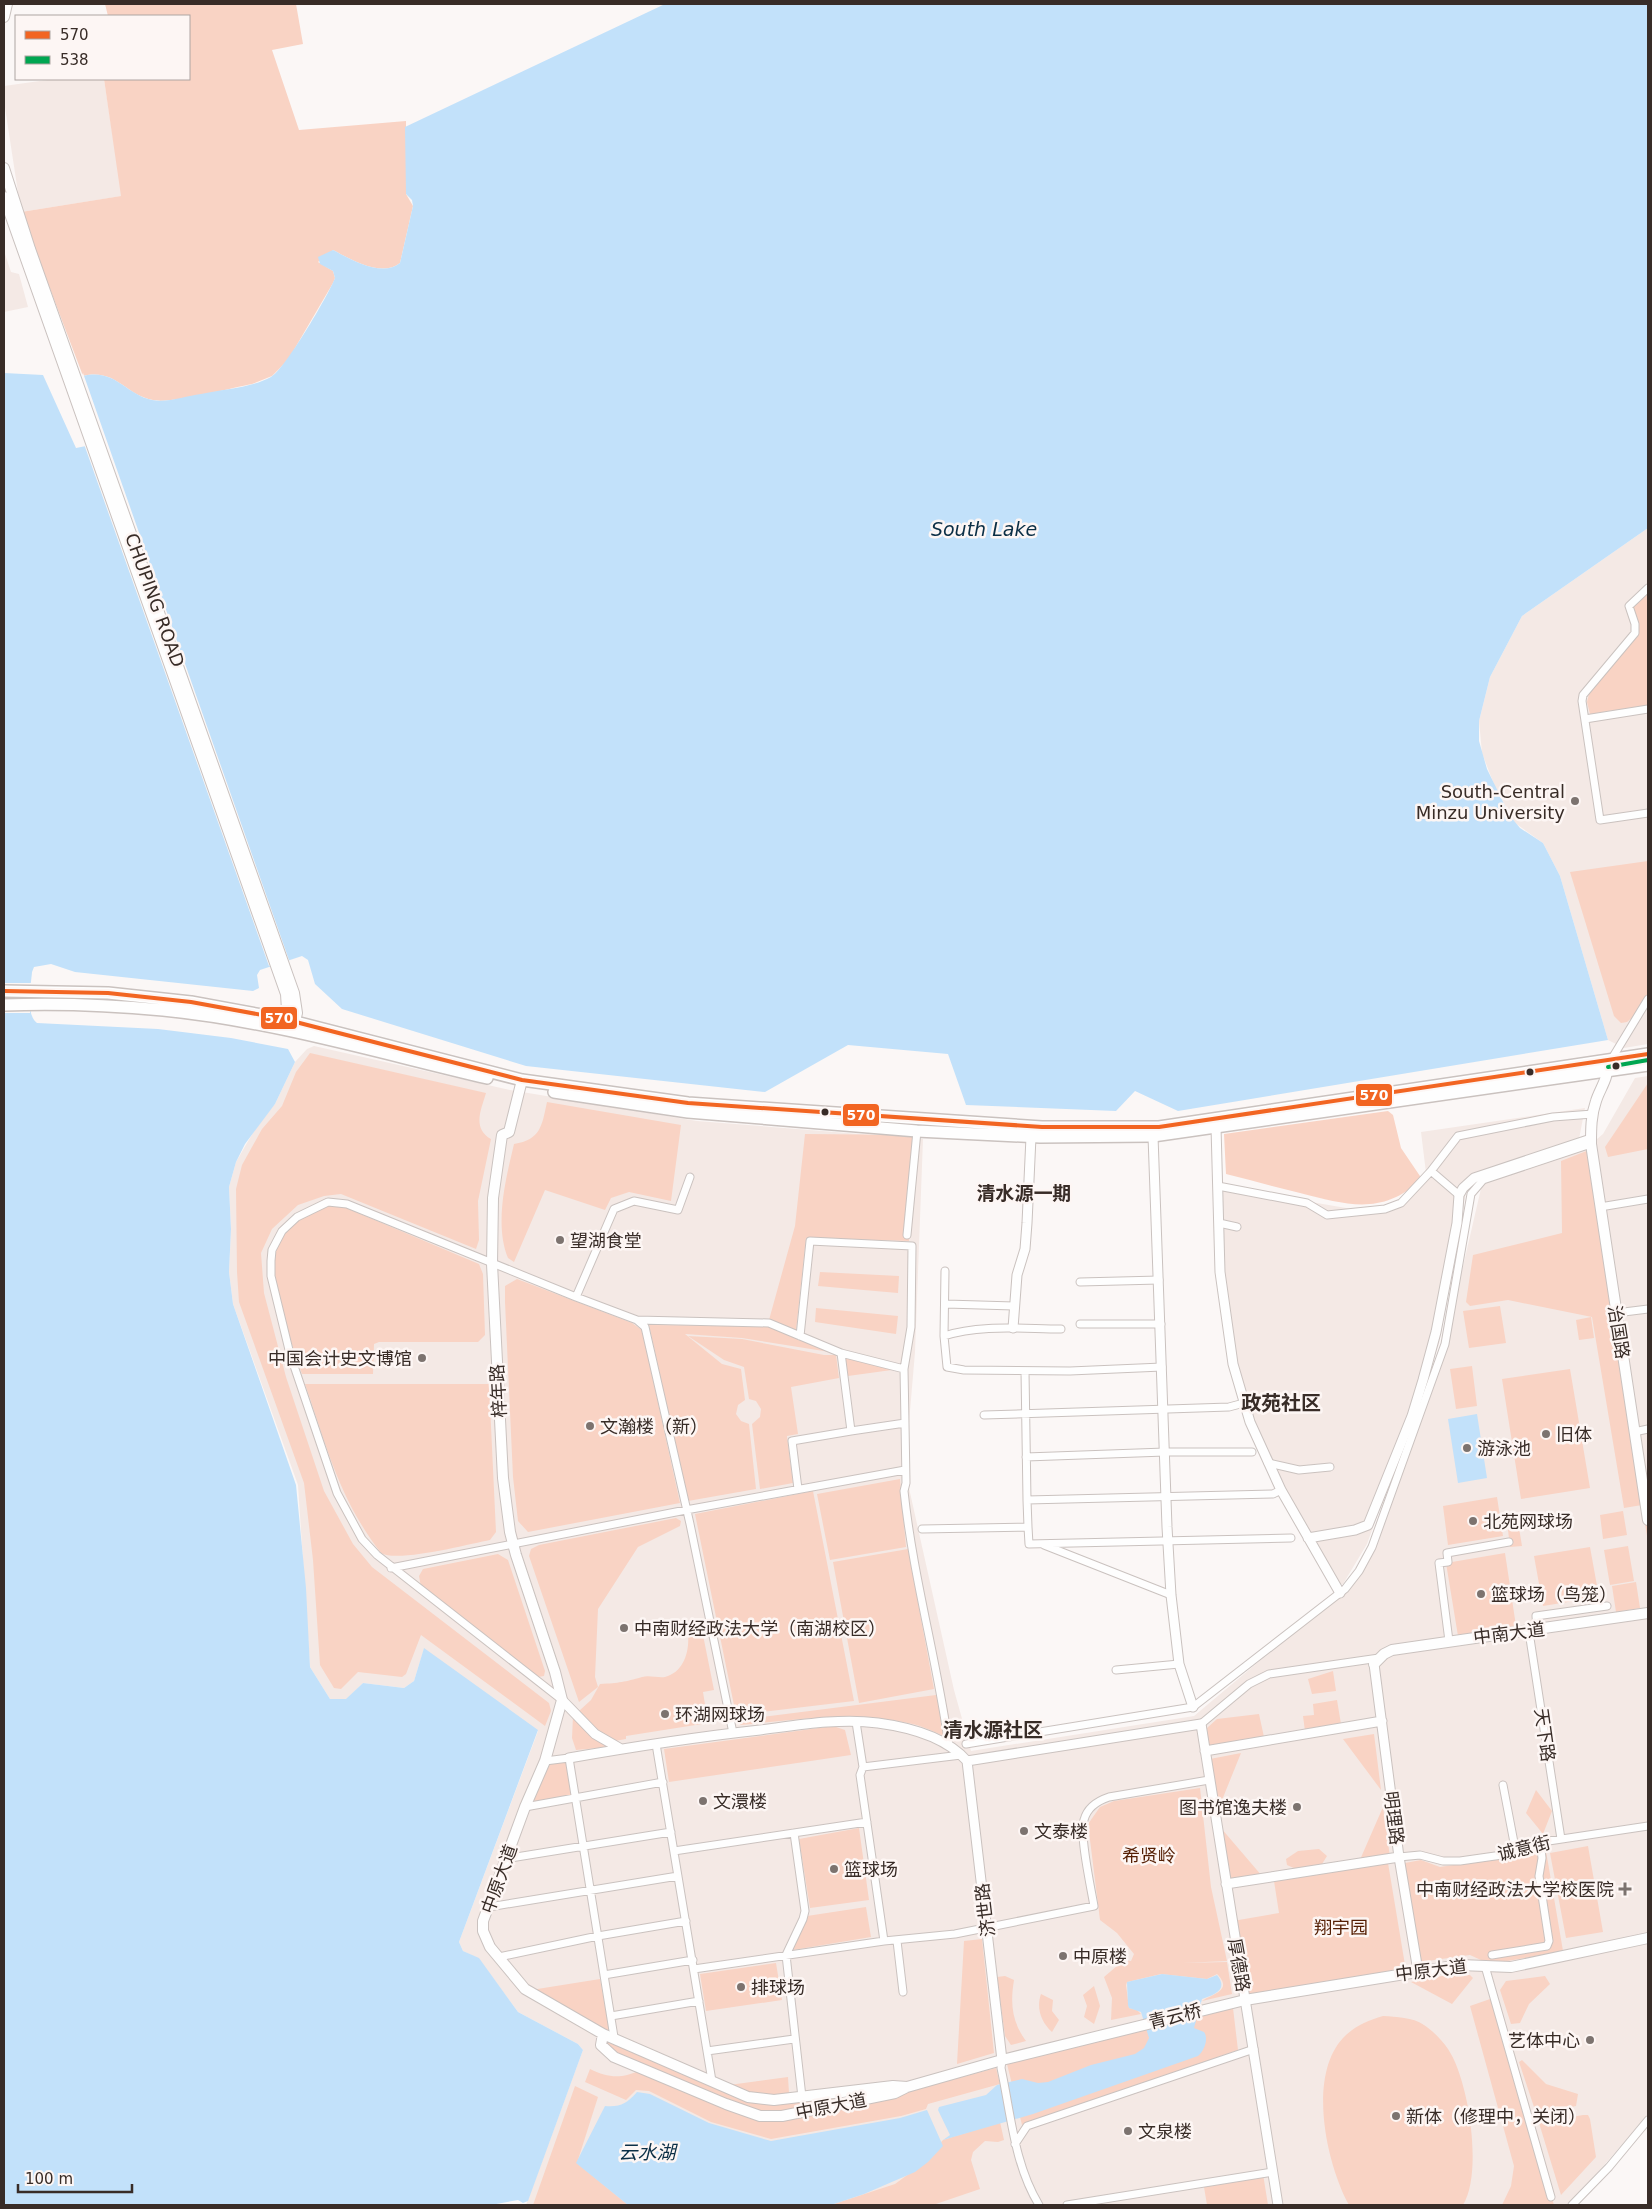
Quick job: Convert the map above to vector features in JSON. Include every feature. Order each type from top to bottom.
[{"type":"main road","points":[[4,17],[7,4]]},
{"type":"main road","name":"CHUPING ROAD","points":[[4,168],[45,302]]},
{"type":"main road","name":"CHUPING ROAD","points":[[4,196],[45,302],[280,963],[297,1003],[288,1026]]},
{"type":"main road","points":[[4,991],[31,990],[108,993],[174,1000],[583,1097],[688,1112],[917,1131],[1031,1137],[1154,1136],[1609,1064],[1648,1054]]},
{"type":"main road","points":[[4,1005],[106,1006],[164,1010],[288,1026]]},
{"type":"main road","points":[[522,1082],[688,1103],[1042,1127],[1160,1127],[1609,1064],[1648,1066]]},
{"type":"main road","name":"治国路","points":[[1609,1064],[1596,1100],[1591,1141],[1634,1432],[1646,1489],[1648,1520]]},
{"type":"main road","name":"梓年路","points":[[522,1082],[509,1132],[502,1135],[493,1198],[492,1264],[503,1478],[513,1543],[555,1672],[562,1700]]},
{"type":"main road","name":"中南大道","points":[[1376,1661],[1392,1650],[1648,1614]]},
{"type":"main road","name":"中原大道","points":[[562,1700],[545,1761],[504,1859],[483,1921],[483,1931],[490,1947],[525,1989],[602,2034],[614,2037],[756,2099],[769,2100],[906,2086],[1001,2064],[1139,2026]]},
{"type":"main road","name":"中原大道","points":[[1212,2007],[1418,1970],[1460,1965],[1502,1968],[1522,1966],[1648,1938]]},
{"type":"main road","name":"青云桥","points":[[1139,2026],[1212,2007]]},
{"type":"main road","name":"中原大道","points":[[602,2034],[602,2045],[614,2057],[756,2115],[782,2116],[895,2093],[906,2086]]},
{"type":"street","points":[[1648,588],[1629,606],[1635,624],[1635,632],[1583,695],[1600,820],[1648,813]]},
{"type":"street","points":[[1585,719],[1648,710]]},
{"type":"street","points":[[1609,1064],[1648,999]]},
{"type":"street","points":[[1218,1186],[1308,1202],[1327,1215],[1385,1209],[1401,1203],[1431,1171],[1458,1136],[1553,1117],[1593,1114]]},
{"type":"street","points":[[1216,1127],[1220,1272],[1233,1364],[1250,1422],[1281,1490],[1340,1593]]},
{"type":"street","points":[[907,1235],[917,1131]]},
{"type":"street","points":[[1154,1136],[1171,1594],[1179,1664],[1193,1707]]},
{"type":"street","points":[[1013,1328],[1016,1275],[1026,1240],[1031,1137]]},
{"type":"street","points":[[1308,1538],[1355,1530],[1368,1524],[1412,1416],[1425,1373],[1436,1332],[1457,1223],[1460,1195],[1463,1188],[1474,1178],[1591,1141]]},
{"type":"street","points":[[966,1744],[1193,1707],[1340,1593],[1359,1571],[1372,1547],[1445,1344],[1471,1194],[1483,1180],[1591,1141]]},
{"type":"street","points":[[1431,1171],[1460,1195]]},
{"type":"street","points":[[576,1297],[614,1209],[634,1201],[678,1210],[690,1177]]},
{"type":"street","points":[[1600,1207],[1648,1199]]},
{"type":"street","points":[[621,1749],[595,1734],[562,1700],[392,1568],[362,1539],[338,1493],[288,1346],[271,1276],[272,1250],[282,1231],[297,1217],[320,1204],[336,1202],[347,1204],[492,1264],[637,1320],[768,1323],[840,1353],[904,1369]]},
{"type":"street","points":[[1219,1223],[1237,1227]]},
{"type":"street","points":[[800,1336],[810,1241],[912,1246],[911,1327],[904,1369],[904,1491],[910,1549],[939,1681],[949,1746]]},
{"type":"street","points":[[945,1271],[946,1304],[944,1336],[947,1367],[964,1370],[1162,1367]]},
{"type":"street","points":[[1080,1282],[1160,1280]]},
{"type":"street","points":[[946,1304],[1014,1306]]},
{"type":"street","points":[[1616,1313],[1648,1309]]},
{"type":"street","points":[[637,1320],[644,1327],[650,1348],[733,1733]]},
{"type":"street","points":[[1080,1324],[1161,1324]]},
{"type":"street","points":[[944,1336],[953,1333],[1013,1328],[1061,1329]]},
{"type":"street","points":[[840,1353],[851,1431]]},
{"type":"street","points":[[1025,1370],[1029,1544],[1168,1539],[1291,1538]]},
{"type":"street","points":[[984,1415],[1229,1407],[1244,1403]]},
{"type":"street","points":[[798,1489],[792,1441],[904,1423]]},
{"type":"street","points":[[1634,1432],[1648,1429]]},
{"type":"street","points":[[1026,1457],[1165,1452],[1252,1452]]},
{"type":"street","points":[[1268,1462],[1300,1470],[1330,1467]]},
{"type":"street","points":[[392,1568],[513,1543],[905,1470]]},
{"type":"street","points":[[1027,1500],[1273,1494],[1281,1490]]},
{"type":"street","points":[[922,1529],[1028,1527]]},
{"type":"street","points":[[1449,1641],[1439,1564],[1448,1562],[1446,1553],[1509,1542]]},
{"type":"street","points":[[1041,1544],[1171,1594]]},
{"type":"street","points":[[1533,1631],[1536,1616],[1607,1606]]},
{"type":"street","name":"天下路","points":[[1533,1631],[1562,1839]]},
{"type":"street","points":[[863,1767],[964,1758],[1201,1724],[1249,1684],[1269,1674],[1376,1661]]},
{"type":"street","name":"明理路","points":[[1376,1661],[1399,1857],[1418,1970]]},
{"type":"street","points":[[1116,1670],[1179,1664]]},
{"type":"street","points":[[1205,1752],[1382,1721]]},
{"type":"street","points":[[856,1722],[863,1767],[860,1775],[884,1941]]},
{"type":"street","points":[[545,1761],[733,1733],[810,1724],[856,1722],[877,1723],[909,1730],[949,1746],[964,1758]]},
{"type":"street","name":"厚德路","points":[[1201,1724],[1278,2205]]},
{"type":"street","points":[[656,1744],[712,2081]]},
{"type":"street","points":[[569,1758],[614,2037]]},
{"type":"street","name":"济世路","points":[[964,1758],[987,1928],[1001,2064]]},
{"type":"street","points":[[694,1969],[987,1928],[1094,1906],[1082,1827],[1087,1813],[1098,1802],[1109,1797],[1209,1780]]},
{"type":"street","points":[[525,1807],[663,1782]]},
{"type":"street","points":[[1503,1785],[1516,1853]]},
{"type":"street","points":[[674,1850],[867,1822]]},
{"type":"street","name":"诚意街","points":[[1399,1857],[1420,1855],[1452,1862],[1516,1853],[1540,1842],[1648,1826]]},
{"type":"street","points":[[504,1859],[583,1848],[671,1832]]},
{"type":"street","points":[[794,1833],[805,1911],[803,1920],[786,1955],[802,2097]]},
{"type":"street","points":[[1492,1955],[1547,1946],[1549,1941],[1539,1876],[1542,1858],[1540,1842]]},
{"type":"street","points":[[1226,1884],[1399,1857]]},
{"type":"street","points":[[489,1907],[678,1876]]},
{"type":"street","points":[[499,1957],[598,1936],[686,1921]]},
{"type":"street","points":[[897,1941],[903,1992]]},
{"type":"street","points":[[604,1975],[693,1960]]},
{"type":"street","points":[[1485,1966],[1551,2197]]},
{"type":"street","points":[[611,2016],[699,2000]]},
{"type":"street","points":[[707,2051],[794,2038]]},
{"type":"street","points":[[1015,2144],[1027,2126],[1254,2049]]},
{"type":"street","points":[[1001,2064],[1015,2144],[1024,2178],[1039,2205]]},
{"type":"street","points":[[1572,2205],[1646,2129],[1648,2120]]},
{"type":"street","points":[[1067,2205],[1273,2172]]},
{"type":"shaded area","points":[[47,80],[104,80],[122,196],[21,212],[4,101],[4,86]]},
{"type":"shaded area","points":[[4,251],[11,272],[19,274],[28,307],[4,312]]},
{"type":"shaded area","name":"South-Central Minzu University","points":[[1648,528],[1648,1044],[1624,1048],[1608,1040],[1560,876],[1543,843],[1515,823],[1495,787],[1482,753],[1479,721],[1490,677],[1522,616]]},
{"type":"shaded area","name":"中南财经政法大学（南湖校区）","points":[[314,1046],[510,1090],[697,1121],[923,1139],[915,1352],[905,1470],[954,1690],[971,1751],[1194,1716],[1345,1589],[1372,1547],[1445,1344],[1483,1180],[1591,1144],[1603,1134],[1635,1078],[1648,1076],[1648,2115],[1569,2205],[526,2205],[583,2050],[578,2044],[518,2012],[479,1959],[463,1951],[459,1942],[538,1731],[424,1649],[414,1681],[404,1688],[363,1683],[346,1700],[330,1699],[310,1667],[298,1485],[233,1304],[229,1272],[231,1229],[229,1187],[236,1162],[258,1124],[275,1104],[295,1062],[307,1049]]},
{"type":"shaded area","points":[[1585,1108],[1579,1139],[1472,1184],[1466,1192],[1439,1344],[1367,1544],[1343,1584],[1334,1585],[1333,1570],[1318,1556],[1250,1422],[1226,1325],[1218,1186],[1352,1209],[1391,1204],[1407,1197],[1427,1181],[1421,1132]]},
{"type":"green space","points":[[105,4],[296,4],[303,44],[272,50],[299,130],[406,121],[406,194],[413,206],[400,263],[384,269],[375,268],[366,266],[333,250],[318,262],[333,271],[335,278],[333,283],[288,360],[272,376],[252,384],[187,398],[162,401],[143,397],[104,376],[83,376],[21,212],[121,196],[104,80],[190,80],[190,15],[108,15]]},
{"type":"green space","points":[[1648,594],[1648,705],[1590,714],[1587,702],[1589,694],[1637,636],[1639,626],[1631,607]]},
{"type":"green space","points":[[1648,861],[1648,993],[1634,1016],[1627,1022],[1621,1023],[1614,1016],[1570,872]]},
{"type":"green space","points":[[310,1053],[486,1093],[480,1112],[480,1124],[485,1135],[491,1139],[478,1201],[479,1240],[476,1249],[341,1194],[324,1196],[298,1205],[272,1229],[261,1253],[264,1293],[286,1377],[324,1491],[353,1544],[372,1567],[549,1703],[551,1711],[545,1726],[421,1635],[406,1674],[402,1677],[358,1672],[341,1689],[334,1688],[320,1665],[313,1560],[304,1483],[239,1302],[237,1272],[236,1189],[242,1165],[262,1129],[282,1106],[296,1072]]},
{"type":"green space","points":[[1648,1083],[1648,1149],[1608,1157],[1605,1147]]},
{"type":"green space","points":[[547,1102],[681,1125],[671,1201],[629,1192],[611,1198],[605,1210],[545,1190],[514,1262],[508,1258],[502,1231],[503,1201],[508,1171],[514,1144],[530,1139],[539,1130],[544,1118]]},
{"type":"green space","points":[[1388,1111],[1393,1115],[1401,1148],[1422,1179],[1407,1191],[1393,1198],[1378,1203],[1349,1204],[1226,1174],[1224,1134]]},
{"type":"green space","points":[[805,1134],[915,1135],[909,1241],[806,1238],[796,1331],[769,1320],[795,1226]]},
{"type":"green space","points":[[1589,1150],[1648,1493],[1648,1542],[1642,1505],[1624,1508],[1592,1317],[1508,1300],[1470,1306],[1466,1302],[1473,1255],[1562,1233],[1561,1161]]},
{"type":"green space","points":[[329,1205],[344,1207],[479,1264],[483,1274],[485,1335],[478,1342],[379,1342],[374,1344],[373,1374],[302,1374],[285,1322],[276,1282],[275,1264],[277,1247],[284,1233],[294,1224],[310,1213]]},
{"type":"green space","points":[[820,1272],[899,1276],[898,1293],[818,1286]]},
{"type":"green space","points":[[517,1279],[632,1323],[642,1330],[680,1503],[528,1532],[518,1521],[513,1477],[505,1302],[505,1286]]},
{"type":"green space","points":[[1500,1306],[1506,1343],[1469,1348],[1463,1311]]},
{"type":"green space","points":[[816,1308],[898,1316],[896,1334],[815,1322]]},
{"type":"green space","points":[[1591,1317],[1594,1338],[1579,1340],[1576,1320]]},
{"type":"green space","points":[[649,1325],[768,1326],[836,1353],[742,1338],[685,1334],[722,1364],[741,1369],[745,1400],[738,1405],[736,1414],[741,1421],[749,1424],[756,1489],[688,1501]]},
{"type":"green space","points":[[688,1336],[742,1339],[824,1355],[836,1355],[839,1378],[791,1387],[798,1434],[787,1436],[793,1483],[760,1489],[752,1424],[760,1417],[761,1409],[756,1401],[749,1399],[744,1367],[724,1360]]},
{"type":"green space","points":[[845,1357],[899,1369],[848,1376]]},
{"type":"green space","points":[[1472,1366],[1477,1406],[1456,1409],[1450,1369]]},
{"type":"green space","name":"旧体","points":[[1570,1369],[1590,1488],[1521,1499],[1502,1379]]},
{"type":"green space","points":[[305,1384],[489,1384],[496,1532],[490,1540],[451,1549],[402,1556],[381,1553],[354,1513],[344,1492]]},
{"type":"green space","points":[[900,1479],[906,1547],[830,1560],[817,1494]]},
{"type":"green space","points":[[813,1491],[854,1701],[736,1715],[695,1514]]},
{"type":"green space","name":"北苑网球场","points":[[1497,1497],[1503,1536],[1448,1545],[1443,1506]]},
{"type":"green space","points":[[1623,1511],[1627,1535],[1603,1539],[1600,1515]]},
{"type":"green space","points":[[676,1518],[681,1521],[680,1526],[638,1547],[598,1609],[595,1677],[598,1687],[579,1702],[529,1556],[531,1549],[539,1545]]},
{"type":"green space","points":[[1519,1528],[1522,1546],[1510,1547],[1508,1530]]},
{"type":"green space","points":[[1628,1546],[1634,1581],[1610,1585],[1604,1550]]},
{"type":"green space","points":[[1590,1547],[1599,1597],[1543,1606],[1534,1556]]},
{"type":"green space","points":[[908,1549],[934,1689],[859,1703],[833,1562]]},
{"type":"green space","name":"篮球场（鸟笼）","points":[[1505,1553],[1516,1626],[1458,1636],[1446,1563]]},
{"type":"green space","points":[[498,1554],[508,1560],[545,1671],[544,1676],[538,1677],[421,1587],[419,1576],[423,1569]]},
{"type":"green space","points":[[1636,1582],[1640,1608],[1616,1612],[1612,1586]]},
{"type":"green space","points":[[700,1620],[714,1690],[703,1692],[708,1723],[626,1736],[626,1739],[609,1742],[583,1722],[579,1711],[591,1700],[600,1684],[622,1682],[645,1676],[665,1677],[678,1670],[687,1650],[687,1628],[692,1621]]},
{"type":"green space","points":[[1333,1671],[1336,1691],[1312,1694],[1308,1679]]},
{"type":"green space","points":[[944,1694],[954,1741],[920,1726],[887,1719],[845,1717],[740,1725],[739,1720]]},
{"type":"green space","points":[[1337,1700],[1341,1724],[1305,1731],[1303,1716],[1314,1715],[1313,1704]]},
{"type":"green space","points":[[1259,1714],[1264,1737],[1209,1747],[1207,1728],[1217,1719]]},
{"type":"green space","points":[[573,1716],[609,1747],[576,1750],[572,1738]]},
{"type":"green space","points":[[833,1726],[845,1730],[851,1755],[669,1782],[664,1749]]},
{"type":"green space","points":[[1374,1734],[1381,1790],[1343,1739]]},
{"type":"green space","points":[[1241,1753],[1218,1810],[1210,1759]]},
{"type":"green space","points":[[568,1760],[573,1797],[532,1804],[549,1763]]},
{"type":"green space","name":"希贤岭","points":[[1200,1788],[1211,1887],[1227,1961],[1183,1963],[1227,1962],[1232,1994],[1202,2001],[1222,1988],[1222,1980],[1217,1974],[1207,1979],[1161,1974],[1127,1982],[1129,2008],[1137,2010],[1141,2014],[1111,2020],[1112,1998],[1104,1977],[1124,1960],[1131,1961],[1134,1954],[1117,1933],[1100,1920],[1088,1824],[1100,1807],[1114,1801]]},
{"type":"green space","points":[[1536,1790],[1552,1811],[1543,1834],[1526,1813]]},
{"type":"green space","points":[[1383,1807],[1390,1857],[1359,1862]]},
{"type":"green space","name":"篮球场","points":[[859,1828],[869,1900],[810,1908],[799,1839]]},
{"type":"green space","points":[[1221,1828],[1262,1876],[1229,1881]]},
{"type":"green space","points":[[1545,1845],[1563,1951],[1496,1963],[1483,1961],[1470,1955],[1420,1962],[1405,1863],[1421,1860],[1440,1867],[1534,1853]]},
{"type":"green space","points":[[1588,1846],[1603,1932],[1566,1938],[1550,1853]]},
{"type":"green space","points":[[1319,1849],[1327,1856],[1322,1864],[1296,1869],[1287,1865],[1286,1859],[1298,1851]]},
{"type":"green space","name":"翔宇园","points":[[1388,1863],[1405,1965],[1371,1978],[1246,1997],[1233,1921],[1279,1913],[1274,1881]]},
{"type":"green space","name":"篮球场","points":[[866,1907],[871,1937],[793,1950],[807,1916]]},
{"type":"green space","points":[[982,1939],[994,2053],[957,2064],[964,1941]]},
{"type":"green space","name":"排球场","points":[[776,1963],[782,2000],[706,2011],[700,1974]]},
{"type":"green space","points":[[1447,1975],[1470,1975],[1473,1978],[1452,2004],[1411,1982]]},
{"type":"green space","points":[[1005,1976],[1014,1980],[1013,2012],[1021,2034],[1026,2041],[1011,2045],[1005,2036],[997,1977]]},
{"type":"green space","points":[[1545,1976],[1550,1984],[1529,2004],[1520,2023],[1511,2024],[1500,1990],[1506,1981]]},
{"type":"green space","points":[[600,1979],[610,2033],[531,1990]]},
{"type":"green space","points":[[1094,1986],[1100,2006],[1094,2024],[1084,2017],[1087,2006],[1083,1995]]},
{"type":"green space","points":[[1041,1994],[1053,2000],[1052,2011],[1059,2020],[1052,2032],[1040,2015],[1039,2004]]},
{"type":"green space","points":[[1493,1998],[1554,2205],[1502,2205],[1511,2186],[1514,2166],[1470,2006]]},
{"type":"green space","points":[[1233,2008],[1238,2050],[1022,2125],[1007,2064]]},
{"type":"green space","name":"新体（修理中，关闭）","points":[[1383,2016],[1409,2019],[1424,2025],[1443,2042],[1455,2063],[1467,2104],[1473,2150],[1469,2190],[1463,2205],[1349,2205],[1341,2187],[1327,2143],[1323,2094],[1326,2071],[1334,2051],[1346,2035],[1363,2023]]},
{"type":"green space","points":[[605,2041],[729,2085],[788,2077],[789,2093],[889,2082],[884,2094],[770,2115],[745,2110],[609,2050]]},
{"type":"green space","points":[[1522,2060],[1546,2084],[1578,2094],[1576,2106],[1542,2114],[1536,2113],[1519,2062]]},
{"type":"green space","points":[[996,2068],[1000,2084],[928,2104],[926,2109],[901,2116],[771,2139],[711,2122],[649,2091],[636,2090],[626,2100],[585,2082],[590,2069],[609,2076],[627,2075],[641,2070],[753,2117],[902,2093]]},
{"type":"green space","points":[[575,2086],[598,2097],[577,2163],[628,2205],[533,2205]]},
{"type":"green space","points":[[1588,2115],[1590,2119],[1596,2157],[1561,2195],[1539,2123]]},
{"type":"green space","points":[[1000,2122],[1004,2140],[998,2142],[985,2141],[973,2152],[971,2160],[980,2189],[933,2205],[831,2205],[895,2184],[921,2165],[943,2140]]},
{"type":"green space","points":[[1263,2174],[1268,2205],[1207,2205],[1204,2187]]},
{"type":"water","name":"South Lake","points":[[665,4],[1648,4],[1648,528],[1522,616],[1490,677],[1479,721],[1479,741],[1487,769],[1510,816],[1520,828],[1543,843],[1560,876],[1608,1040],[1178,1111],[1135,1091],[1116,1111],[966,1105],[948,1054],[848,1045],[765,1092],[526,1066],[342,1009],[315,984],[308,960],[302,956],[260,970],[257,975],[259,988],[253,991],[75,972],[51,964],[34,967],[30,1007],[33,1019],[37,1023],[158,1029],[231,1038],[288,1049],[295,1062],[275,1104],[245,1144],[236,1162],[229,1187],[231,1229],[229,1272],[233,1304],[296,1485],[306,1588],[310,1667],[330,1699],[346,1699],[363,1683],[404,1688],[414,1681],[424,1648],[538,1730],[459,1942],[463,1951],[479,1958],[518,2012],[578,2044],[583,2050],[528,2201],[523,2203],[518,2200],[491,2205],[4,2205],[4,373],[43,375],[76,448],[106,442],[83,376],[94,374],[112,378],[134,393],[158,401],[246,386],[271,377],[296,347],[335,278],[333,271],[320,264],[318,257],[333,250],[366,266],[375,268],[384,269],[400,263],[413,206],[412,200],[406,194],[405,127]]},
{"type":"water","name":"游泳池","points":[[1477,1414],[1487,1478],[1458,1483],[1448,1419]]},
{"type":"water","points":[[1162,1974],[1207,1979],[1217,1975],[1220,1980],[1221,1988],[1219,1991],[1202,1999],[1194,2028],[1204,2032],[1206,2041],[1204,2048],[1198,2056],[1033,2114],[943,2140],[950,2135],[938,2110],[939,2107],[986,2095],[997,2085],[1022,2079],[1038,2083],[1048,2082],[1091,2065],[1135,2054],[1144,2048],[1149,2038],[1141,2012],[1129,2008],[1127,1982]]},
{"type":"water","name":"云水湖","points":[[637,2092],[650,2094],[709,2123],[771,2141],[900,2118],[927,2110],[943,2146],[928,2162],[915,2172],[864,2194],[831,2205],[628,2205],[576,2163],[605,2106],[623,2104]]},
{"type":"pier","points":[[83,373],[289,960],[269,966],[84,444],[103,441],[81,377]]},
{"type":"pier","points":[[4,983],[31,983],[30,1013],[4,1013]]},
{"type":"transit line","name":"570","points":[[4,991],[108,993],[191,1002],[284,1019],[522,1080],[688,1103],[1042,1127],[1159,1127],[1648,1054]]},
{"type":"transit line","name":"538","points":[[1608,1067],[1648,1060]]},
{"type":"place","name":"South-Central Minzu University","points":[[1575,801]]},
{"type":"place","name":"望湖食堂","points":[[560,1240]]},
{"type":"place","name":"中国会计史文博馆","points":[[422,1358]]},
{"type":"place","name":"文瀚楼（新）","points":[[590,1426]]},
{"type":"place","name":"旧体","points":[[1546,1434]]},
{"type":"place","name":"游泳池","points":[[1467,1448]]},
{"type":"place","name":"北苑网球场","points":[[1473,1521]]},
{"type":"place","name":"篮球场（鸟笼）","points":[[1481,1594]]},
{"type":"place","name":"中南财经政法大学（南湖校区）","points":[[624,1628]]},
{"type":"place","name":"环湖网球场","points":[[665,1714]]},
{"type":"place","name":"文澴楼","points":[[703,1801]]},
{"type":"place","name":"图书馆逸夫楼","points":[[1297,1807]]},
{"type":"place","name":"文泰楼","points":[[1024,1831]]},
{"type":"place","name":"篮球场","points":[[834,1869]]},
{"type":"place","name":"中南财经政法大学校医院","points":[[1625,1889]]},
{"type":"place","name":"中原楼","points":[[1063,1956]]},
{"type":"place","name":"排球场","points":[[741,1987]]},
{"type":"place","name":"艺体中心","points":[[1590,2040]]},
{"type":"place","name":"新体（修理中，关闭）","points":[[1396,2116]]},
{"type":"place","name":"文泉楼","points":[[1128,2131]]},
{"type":"district","name":"清水源一期","points":[[1024,1193]]},
{"type":"district","name":"政苑社区","points":[[1281,1403]]},
{"type":"district","name":"清水源社区","points":[[993,1730]]}]
